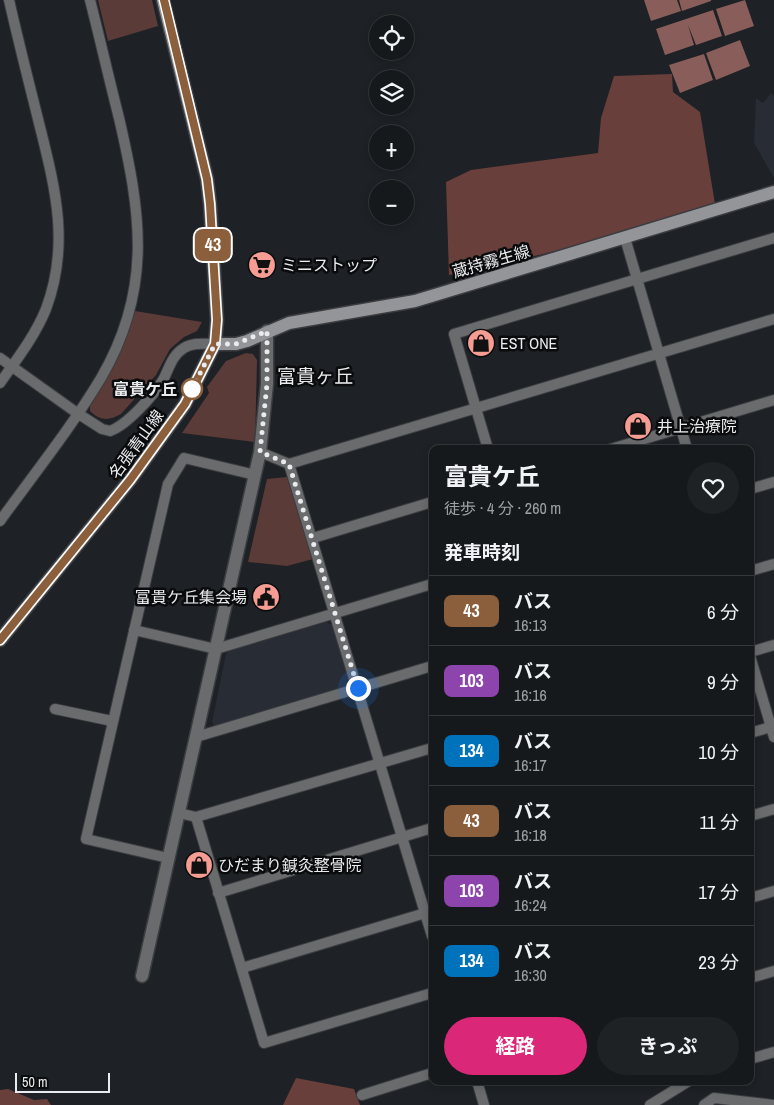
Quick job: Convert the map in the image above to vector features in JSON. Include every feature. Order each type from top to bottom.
[{"type":"main road","name":"名張青山線","points":[[0,640],[130,480],[185,404],[215,344],[217,320],[208,188],[164,0]]},
{"type":"main road","name":"蔵持霧生線","points":[[215,344],[236,344],[289,323],[416,301],[774,192]]},
{"type":"street","points":[[0,521],[100,379],[123,328],[132,300],[139,250],[138,218],[133,180],[90,0]]},
{"type":"street","points":[[0,383],[33,336],[46,307],[56,274],[60,244],[59,212],[52,176],[8,1]]},
{"type":"street","points":[[625,238],[686,445]]},
{"type":"street","points":[[487,445],[454,334],[774,238]]},
{"type":"street","points":[[260,452],[289,464],[774,319]]},
{"type":"street","points":[[142,976],[260,452],[267,384],[267,331]]},
{"type":"street","points":[[0,358],[77,413],[110,432],[130,418],[162,381],[176,354],[185,347],[194,344],[215,344]]},
{"type":"street","points":[[624,445],[774,400]]},
{"type":"street","points":[[168,858],[86,839],[112,721],[168,484],[184,458],[255,475]]},
{"type":"street","points":[[242,968],[429,912],[403,837],[289,464]]},
{"type":"street","points":[[754,488],[774,482]]},
{"type":"street","points":[[313,538],[429,503]]},
{"type":"street","points":[[754,570],[774,564]]},
{"type":"street","points":[[134,630],[216,649],[429,585]]},
{"type":"street","points":[[754,651],[774,645]]},
{"type":"street","points":[[196,737],[429,667]]},
{"type":"street","points":[[754,669],[773,730],[754,732]]},
{"type":"street","points":[[55,709],[112,721]]},
{"type":"street","points":[[179,812],[196,817],[429,749]]},
{"type":"street","points":[[754,815],[774,809]]},
{"type":"street","points":[[196,817],[264,1043],[429,993]]},
{"type":"street","points":[[218,893],[429,829]]},
{"type":"street","points":[[754,897],[774,891]]},
{"type":"street","points":[[754,977],[774,971]]},
{"type":"street","points":[[754,1058],[774,1052]]},
{"type":"street","points":[[362,1095],[429,1074]]},
{"type":"street","points":[[478,1085],[484,1105]]},
{"type":"street","points":[[650,1105],[677,1085]]},
{"type":"street","points":[[704,1105],[714,1098],[773,1105]]},
{"type":"shaded area","points":[[98,0],[152,0],[158,26],[108,41]]},
{"type":"shaded area","points":[[644,0],[677,0],[681,11],[651,21]]},
{"type":"shaded area","points":[[679,0],[711,0],[711,1],[682,11]]},
{"type":"shaded area","points":[[745,0],[754,26],[725,36],[716,9]]},
{"type":"shaded area","points":[[713,10],[722,36],[696,45],[688,25],[694,45],[665,55],[656,29]]},
{"type":"shaded area","points":[[740,40],[750,66],[716,80],[706,53]]},
{"type":"shaded area","points":[[704,54],[713,80],[680,93],[669,65]]},
{"type":"shaded area","points":[[672,74],[673,92],[700,112],[715,204],[550,252],[449,275],[446,182],[471,170],[598,153],[601,118],[614,76]]},
{"type":"shaded area","points":[[771,93],[774,96],[774,178],[754,143],[756,98],[763,103]]},
{"type":"shaded area","points":[[135,311],[202,322],[197,331],[184,337],[170,349],[156,375],[121,414],[109,419],[97,417],[90,411],[90,406],[115,364]]},
{"type":"shaded area","points":[[246,353],[253,354],[257,360],[255,442],[182,433],[209,393],[207,387],[226,361]]},
{"type":"shaded area","points":[[287,477],[313,559],[287,566],[248,562],[267,479]]},
{"type":"shaded area","points":[[326,622],[335,626],[350,681],[346,687],[214,727],[212,722],[226,654],[230,650]]},
{"type":"shaded area","points":[[296,1078],[354,1089],[360,1105],[283,1105]]},
{"type":"shaded area","points":[[8,1089],[34,1100],[47,1099],[51,1105],[0,1105],[0,1090]]},
{"type":"bus line","name":"43","points":[[0,640],[130,480],[185,404],[215,344],[218,331],[207,179],[164,0]]},
{"type":"place","name":"ミニストップ","points":[[262,265]]},
{"type":"place","name":"EST ONE","points":[[481,343]]},
{"type":"place","name":"富貴ケ丘","points":[[192,389]]},
{"type":"place","name":"井上治療院","points":[[638,426]]},
{"type":"place","name":"富貴ケ丘集会場","points":[[266,597]]},
{"type":"place","name":"ひだまり鍼灸整骨院","points":[[199,865]]},
{"type":"district","name":"富貴ヶ丘","points":[[315,376]]},
{"type":"route","points":[[192,389],[215,344],[236,344],[267,331],[267,384],[260,452],[289,464],[358,688]]}]
